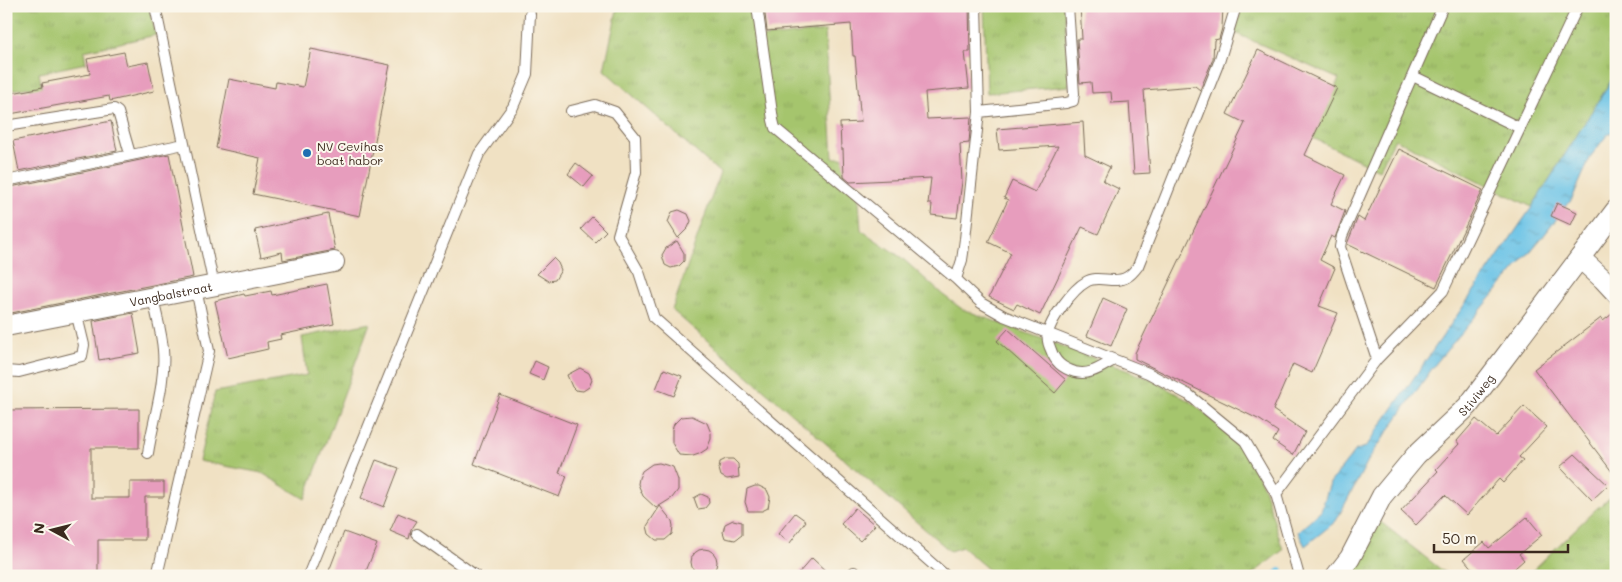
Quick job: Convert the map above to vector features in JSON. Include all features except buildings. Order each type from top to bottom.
[{"type":"street","name":"Stiviweg","points":[[1336,576],[1350,558],[1382,496],[1416,455],[1468,406],[1616,210]]},
{"type":"street","points":[[1580,258],[1616,293]]},
{"type":"street","name":"Vangbalstraat","points":[[6,326],[334,262]]},
{"type":"lane","points":[[155,6],[184,144],[205,287],[209,351],[157,576]]},
{"type":"lane","points":[[757,6],[775,128],[956,279],[981,303],[1004,316],[1148,373],[1189,395],[1245,441],[1276,494],[1298,576]]},
{"type":"lane","points":[[956,279],[962,260],[965,239],[979,112],[976,6]]},
{"type":"lane","points":[[979,112],[1066,104],[1073,101],[1068,6]]},
{"type":"lane","points":[[1114,360],[1088,374],[1067,370],[1057,364],[1050,348],[1048,334],[1059,310],[1087,280],[1117,281],[1128,277],[1138,266],[1219,62],[1236,6]]},
{"type":"lane","points":[[1377,359],[1340,247],[1342,236],[1443,6]]},
{"type":"lane","points":[[1276,494],[1377,359],[1443,290],[1578,6]]},
{"type":"lane","points":[[308,576],[480,154],[513,107],[527,74],[530,14]]},
{"type":"lane","points":[[1413,76],[1520,128]]},
{"type":"lane","points":[[571,111],[595,104],[615,112],[634,137],[636,172],[618,235],[639,272],[654,318],[946,576]]},
{"type":"lane","points":[[6,126],[114,109],[118,112],[130,154]]},
{"type":"lane","points":[[6,181],[184,144]]},
{"type":"lane","points":[[148,453],[153,422],[163,383],[163,350],[153,297]]},
{"type":"lane","points":[[6,371],[19,372],[82,356],[84,345],[76,312]]},
{"type":"lane","points":[[417,534],[476,576]]},
{"type":"green space","points":[[6,6],[149,6],[156,35],[84,51],[86,63],[39,73],[45,105],[35,107],[31,87],[6,91]]},
{"type":"green space","points":[[618,6],[755,6],[757,38],[825,31],[833,158],[856,158],[861,230],[902,258],[943,295],[962,309],[1150,379],[1191,402],[1224,429],[1250,458],[1264,488],[1283,550],[1250,576],[996,576],[962,547],[950,551],[672,310],[720,173],[604,70]]},
{"type":"green space","points":[[984,6],[1064,6],[1069,86],[987,93]]},
{"type":"green space","points":[[1242,6],[1616,6],[1616,73],[1532,207],[1395,139],[1379,170],[1313,138],[1339,79],[1235,33]]},
{"type":"green space","points":[[370,323],[305,499],[262,473],[199,461],[215,392],[307,375],[302,337]]},
{"type":"green space","points":[[1616,493],[1616,576],[1527,576],[1596,509]]},
{"type":"green space","points":[[1378,520],[1449,576],[1347,576]]},
{"type":"water","points":[[1616,73],[1616,131],[1607,135],[1591,156],[1572,199],[1545,234],[1436,363],[1370,457],[1336,521],[1305,546],[1298,532],[1321,511],[1330,483],[1356,450],[1366,447],[1532,207]]},
{"type":"waterway","points":[[1274,576],[1281,570]]},
{"type":"place","name":"NV Cevihas boat habor","points":[[307,153]]}]
